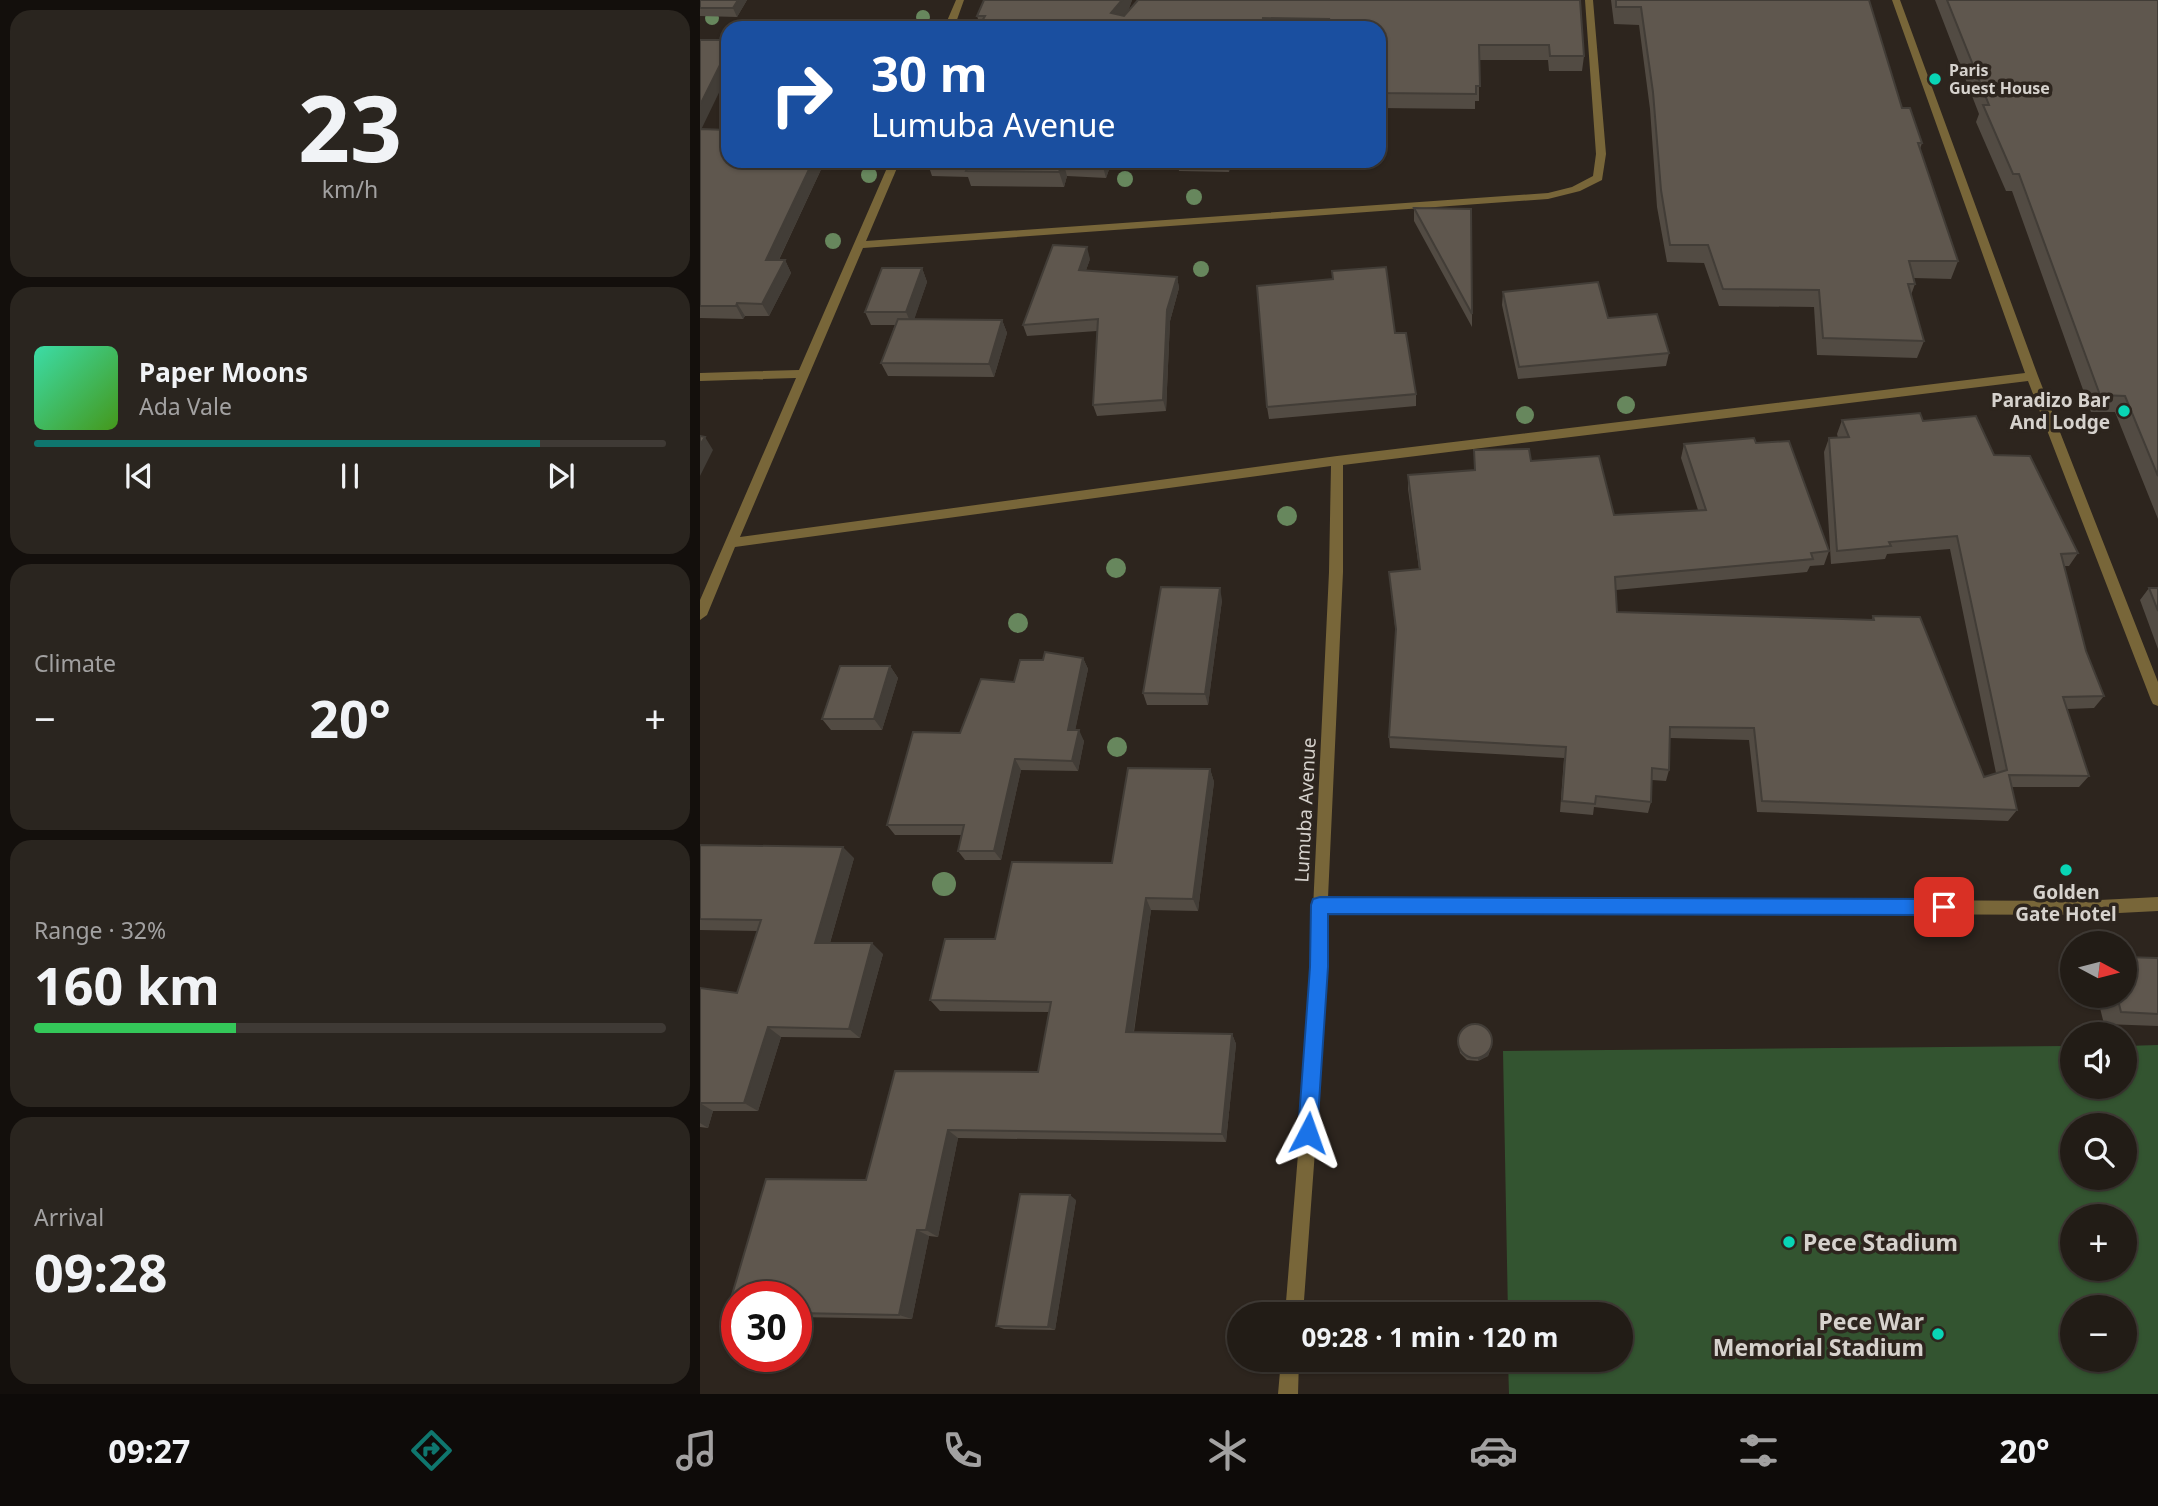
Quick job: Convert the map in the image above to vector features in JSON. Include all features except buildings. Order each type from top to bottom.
[{"type":"street","points":[[952,21],[960,0]]},
{"type":"street","points":[[861,245],[1548,196],[1576,190],[1598,178],[1601,155],[1589,0]]},
{"type":"street","points":[[1896,0],[2032,376],[2158,700]]},
{"type":"street","points":[[700,615],[892,168]]},
{"type":"street","points":[[700,376],[802,374]]},
{"type":"street","points":[[732,543],[1337,461],[2032,376]]},
{"type":"street","name":"Lumuba Avenue","points":[[1337,461],[1336,572],[1320,905],[2080,908],[2158,904]]},
{"type":"street","points":[[1295,1302],[1314,1056],[1320,905]]},
{"type":"street","points":[[1288,1394],[1289,1372]]},
{"type":"green space","name":"Pece Stadium","points":[[2158,1045],[2158,1394],[1509,1394],[1508,1372],[1633,1372],[1633,1302],[1508,1302],[1503,1051],[2060,1046],[2060,1099],[2137,1099],[2137,1046]]},
{"type":"place","name":"Paris Guest House","points":[[1935,79]]},
{"type":"place","name":"Paradizo Bar And Lodge","points":[[2124,411]]},
{"type":"place","name":"Golden Gate Hotel","points":[[2066,870]]},
{"type":"place","name":"Pece Stadium","points":[[1789,1242]]},
{"type":"place","name":"Pece War Memorial Stadium","points":[[1938,1334]]},
{"type":"route","points":[[1308,1133],[1319,967],[1320,905],[1944,907]]}]
